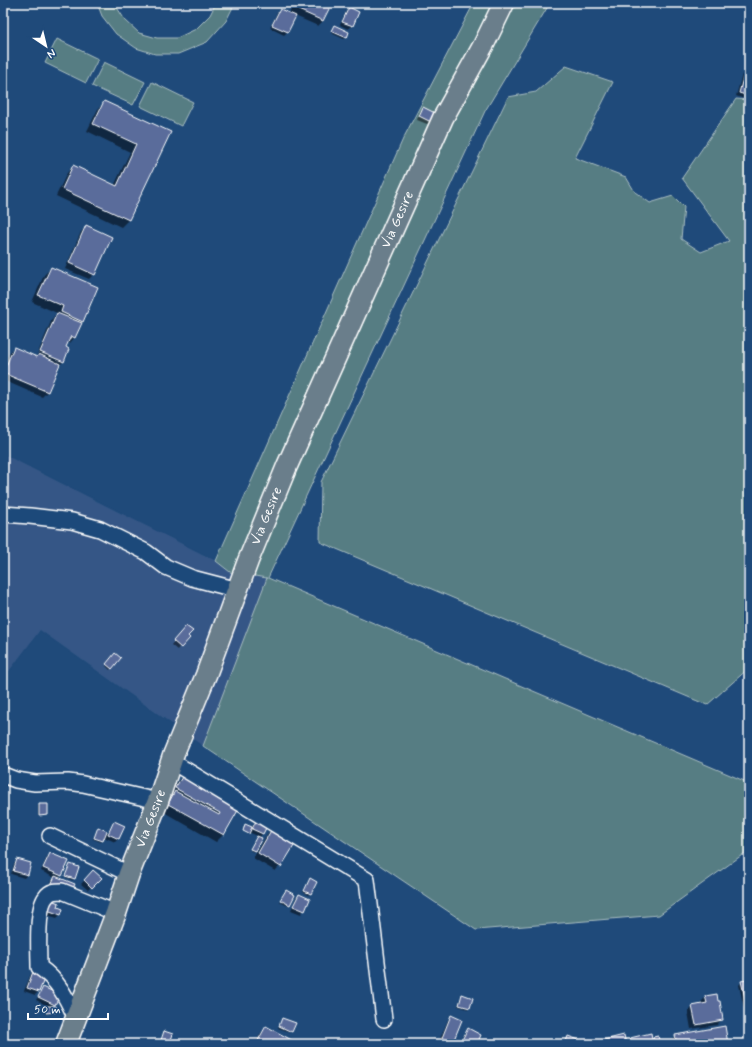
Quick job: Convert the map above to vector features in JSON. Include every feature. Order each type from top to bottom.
[{"type":"main road","name":"Via Gesire","points":[[66,1044],[116,913],[129,874],[158,801],[171,761],[287,466],[443,118],[484,44],[504,3]]},
{"type":"street","points":[[3,514],[72,521],[100,529],[146,552],[166,567],[192,578],[238,590]]},
{"type":"street","points":[[171,761],[367,880],[384,1019]]},
{"type":"street","points":[[3,774],[16,780],[35,783],[68,782],[83,784],[158,801]]},
{"type":"street","points":[[50,836],[129,874]]},
{"type":"street","points":[[76,1018],[66,997],[54,979],[39,967],[41,906],[46,896],[54,891],[62,891],[116,913]]},
{"type":"shaded area","points":[[3,454],[216,561],[230,572],[268,578],[203,746],[40,630],[3,679]]},
{"type":"green space","points":[[97,3],[114,3],[125,20],[139,33],[157,38],[177,38],[196,29],[210,15],[216,3],[235,3],[226,21],[207,42],[178,54],[155,54],[136,48],[116,34],[102,16]]},
{"type":"green space","points":[[474,3],[550,3],[485,111],[268,578],[749,783],[749,850],[659,915],[476,930],[203,746],[267,578],[230,572],[216,561],[403,139]]},
{"type":"green space","points":[[57,39],[98,59],[86,83],[45,63]]},
{"type":"green space","points":[[104,62],[145,82],[133,105],[92,86]]},
{"type":"green space","points":[[566,66],[613,82],[575,158],[626,177],[635,192],[650,203],[673,196],[684,207],[681,239],[701,252],[729,241],[682,178],[736,99],[749,100],[749,668],[707,705],[320,542],[321,482],[508,97],[536,92]]},
{"type":"green space","points":[[152,82],[193,102],[181,126],[140,106]]},
{"type":"building","points":[[296,3],[332,3],[323,21],[294,8]]},
{"type":"building","points":[[349,7],[359,12],[353,26],[342,22]]},
{"type":"building","points":[[280,9],[296,16],[288,32],[272,25]]},
{"type":"building","points":[[334,25],[349,32],[347,38],[331,31]]},
{"type":"building","points":[[745,71],[749,72],[749,96],[739,93]]},
{"type":"building","points":[[104,101],[171,132],[129,220],[62,189],[73,165],[117,186],[136,144],[93,124]]},
{"type":"building","points":[[423,107],[435,113],[431,122],[419,116]]},
{"type":"building","points":[[86,225],[112,237],[95,275],[69,263]]},
{"type":"building","points":[[51,267],[98,287],[83,322],[61,312],[63,306],[38,295]]},
{"type":"building","points":[[57,313],[82,323],[75,338],[71,336],[66,347],[69,349],[64,362],[40,352]]},
{"type":"building","points":[[14,347],[37,357],[39,354],[60,364],[48,392],[3,373]]},
{"type":"building","points":[[186,626],[193,631],[188,636],[190,638],[181,648],[173,641]]},
{"type":"building","points":[[115,653],[121,658],[112,669],[106,664]]},
{"type":"building","points":[[184,774],[241,805],[224,835],[168,804],[175,791],[219,815],[220,813],[175,788]]},
{"type":"building","points":[[39,804],[48,804],[48,815],[39,816]]},
{"type":"building","points":[[258,817],[269,822],[263,834],[252,829]]},
{"type":"building","points":[[114,821],[125,826],[119,839],[108,834]]},
{"type":"building","points":[[245,824],[252,827],[249,834],[243,831]]},
{"type":"building","points":[[98,827],[107,831],[103,841],[94,838]]},
{"type":"building","points":[[273,827],[297,841],[281,867],[258,853]]},
{"type":"building","points":[[257,836],[262,838],[255,851],[250,849]]},
{"type":"building","points":[[50,853],[69,861],[62,876],[43,868]]},
{"type":"building","points":[[17,859],[31,863],[28,875],[13,871]]},
{"type":"building","points":[[70,864],[79,867],[75,879],[65,876]]},
{"type":"building","points":[[93,870],[102,878],[92,888],[84,880]]},
{"type":"building","points":[[55,876],[75,884],[70,894],[51,885]]},
{"type":"building","points":[[310,878],[317,882],[311,894],[304,891]]},
{"type":"building","points":[[286,890],[295,895],[290,905],[280,900]]},
{"type":"building","points":[[299,894],[310,899],[305,911],[293,906]]},
{"type":"building","points":[[51,900],[59,903],[58,907],[63,909],[61,915],[47,910]]},
{"type":"building","points":[[34,969],[46,974],[39,992],[27,988]]},
{"type":"building","points":[[746,980],[749,992],[748,1011],[741,981]]},
{"type":"building","points":[[43,987],[60,995],[55,1005],[38,997]]},
{"type":"building","points":[[462,994],[473,998],[470,1008],[459,1005]]},
{"type":"building","points":[[717,994],[718,1001],[720,1001],[723,1020],[696,1025],[692,1006],[707,1003],[705,996]]},
{"type":"building","points":[[45,1006],[56,1006],[56,1012],[46,1013]]},
{"type":"building","points":[[451,1015],[462,1020],[453,1042],[442,1038]]},
{"type":"building","points":[[282,1018],[296,1023],[292,1032],[279,1026]]},
{"type":"building","points":[[266,1026],[297,1043],[256,1044]]},
{"type":"building","points":[[725,1026],[728,1044],[677,1044],[675,1035]]},
{"type":"building","points":[[468,1028],[481,1035],[477,1044],[460,1044]]},
{"type":"building","points":[[164,1031],[173,1034],[170,1043],[161,1040]]},
{"type":"building","points":[[651,1033],[653,1044],[631,1044],[630,1038]]},
{"type":"building","points":[[624,1035],[626,1044],[605,1044],[604,1040]]},
{"type":"building","points":[[568,1036],[579,1040],[577,1044],[565,1044]]},
{"type":"building","points":[[658,1036],[660,1044],[654,1044],[653,1037]]}]
